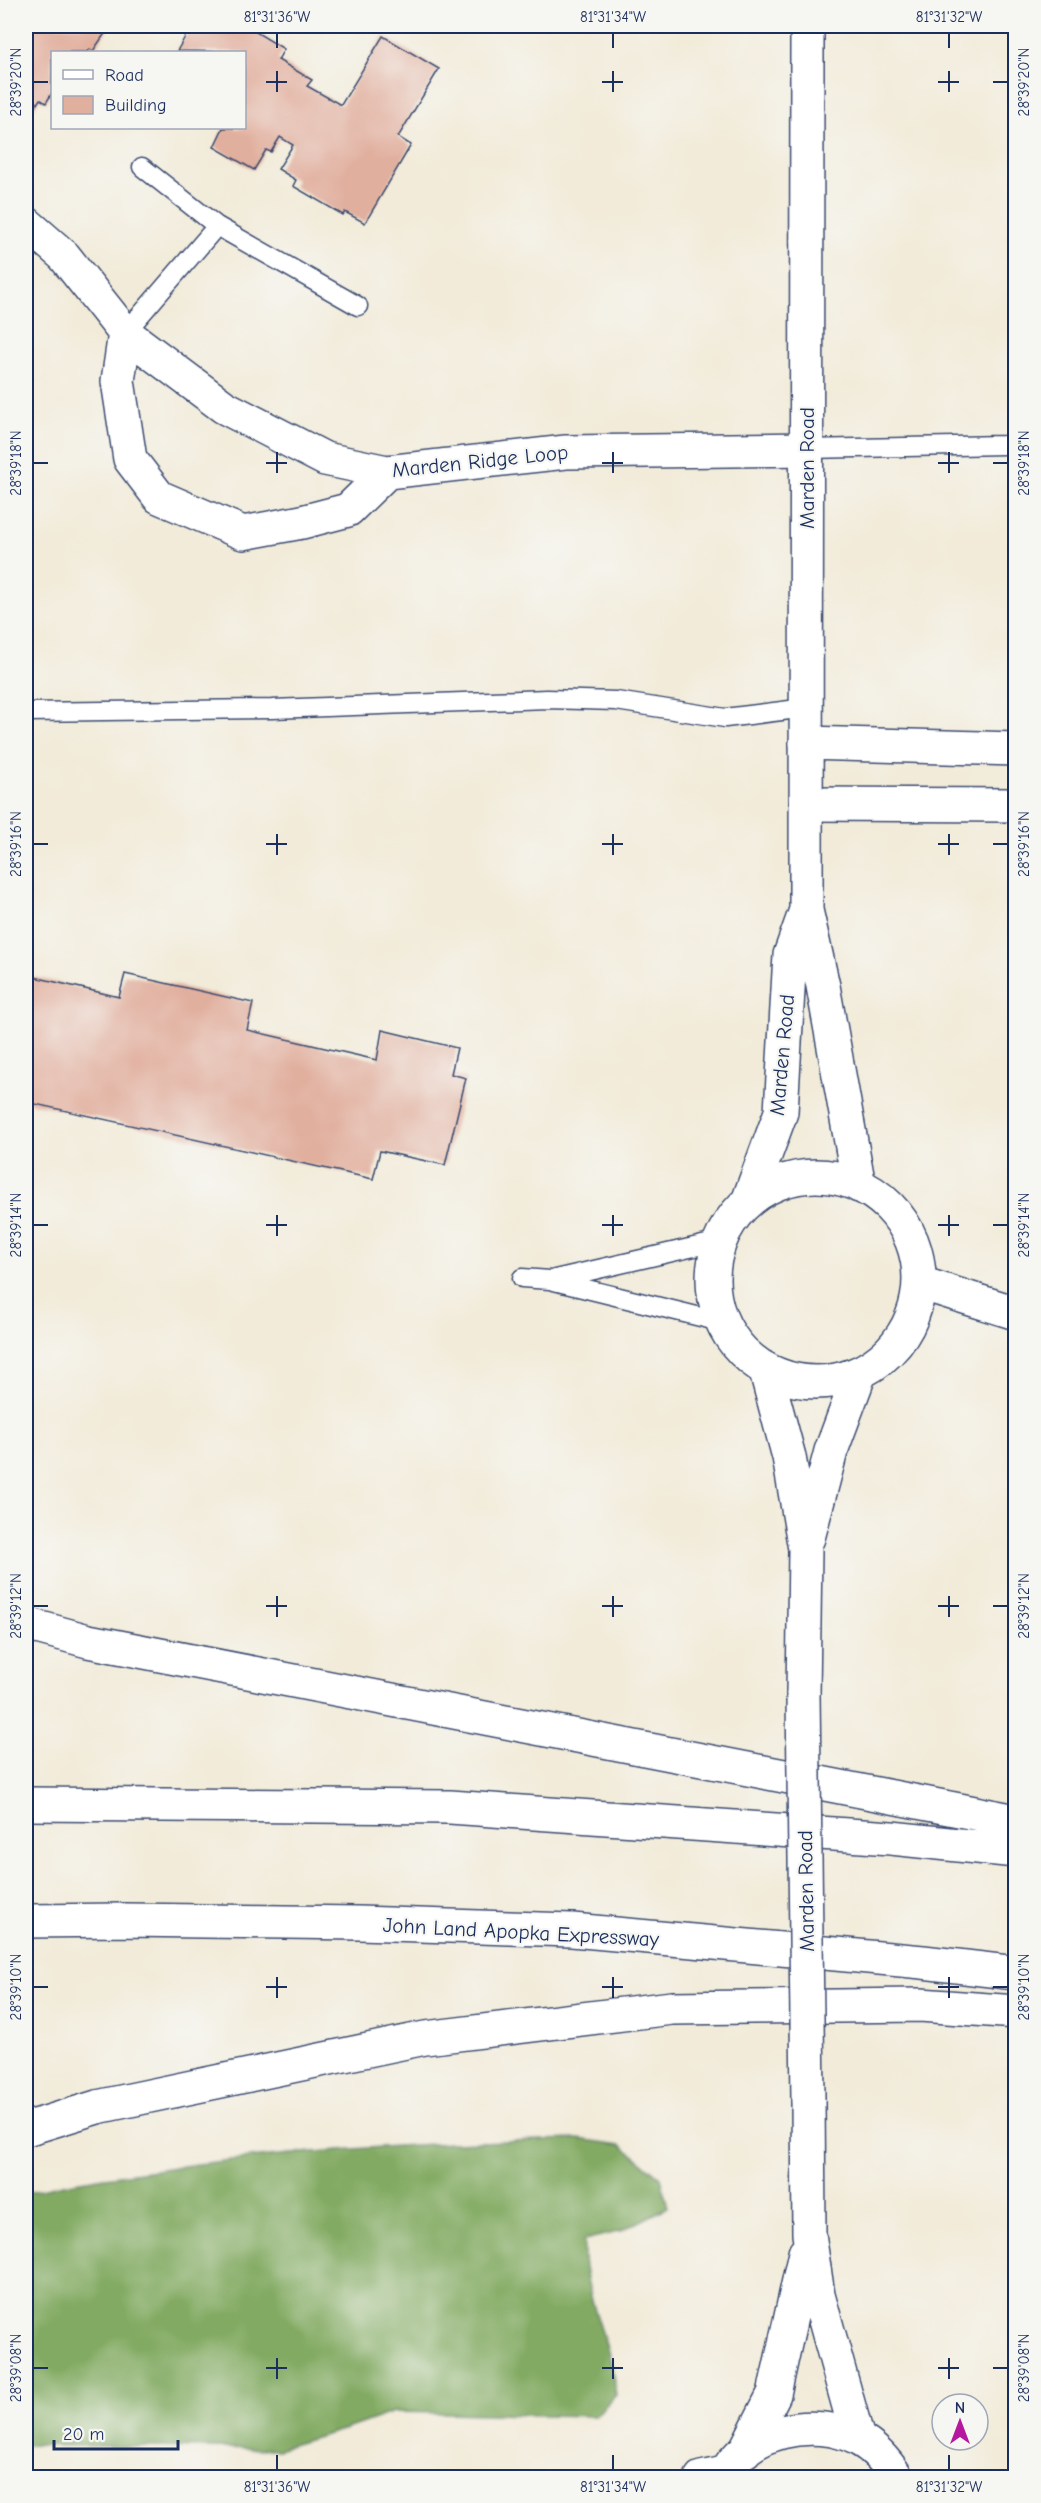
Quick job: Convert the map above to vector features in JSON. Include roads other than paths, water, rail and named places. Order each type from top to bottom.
[{"type":"main road","name":"Marden Road","points":[[807,26],[806,910],[825,997],[859,1186]]},
{"type":"main road","name":"Marden Ridge Loop","points":[[26,223],[64,256],[125,333],[224,407],[326,459],[387,472],[566,452],[807,449]]},
{"type":"main road","points":[[125,333],[118,381],[130,459],[159,497],[243,533],[302,522],[348,510],[387,472]]},
{"type":"main road","points":[[806,743],[1016,749]]},
{"type":"main road","points":[[806,804],[1016,805]]},
{"type":"main road","name":"Marden Road","points":[[749,1199],[781,1113],[790,956],[806,910]]},
{"type":"main road","points":[[812,1175],[846,1180],[859,1186],[877,1195],[901,1219],[916,1249],[920,1283],[915,1311],[903,1336],[884,1357],[860,1373],[829,1382],[797,1381],[766,1371],[739,1350],[720,1322],[711,1289],[714,1256],[727,1224],[749,1199],[779,1182],[812,1175]]},
{"type":"main road","points":[[920,1283],[1016,1313]]},
{"type":"main road","name":"Marden Road","points":[[766,1371],[789,1458],[805,1549],[803,1695],[809,2234],[818,2295],[858,2439]]},
{"type":"main road","name":"Marden Road","points":[[805,1549],[831,1451],[860,1373]]},
{"type":"main road","points":[[26,1624],[100,1643],[1016,1821]]},
{"type":"main road","points":[[26,1804],[450,1807],[891,1838],[1016,1851]]},
{"type":"main road","name":"John Land Apopka Expressway","points":[[26,1921],[359,1923],[572,1930],[1016,1973]]},
{"type":"main road","points":[[26,2129],[97,2107],[425,2038],[660,2009],[920,2005],[1016,2012]]},
{"type":"main road","name":"Marden Road","points":[[724,2470],[774,2394],[809,2234]]},
{"type":"main road","points":[[724,2470],[771,2435],[800,2428],[830,2429],[858,2439],[884,2458],[897,2478]]},
{"type":"lane","points":[[142,167],[217,226],[358,306]]},
{"type":"lane","points":[[125,333],[217,226]]},
{"type":"lane","points":[[807,449],[1016,443]]},
{"type":"lane","points":[[26,712],[272,709],[548,699],[616,701],[725,718],[806,708]]},
{"type":"lane","points":[[550,1280],[720,1241]]},
{"type":"lane","points":[[522,1278],[550,1280],[720,1322]]}]
